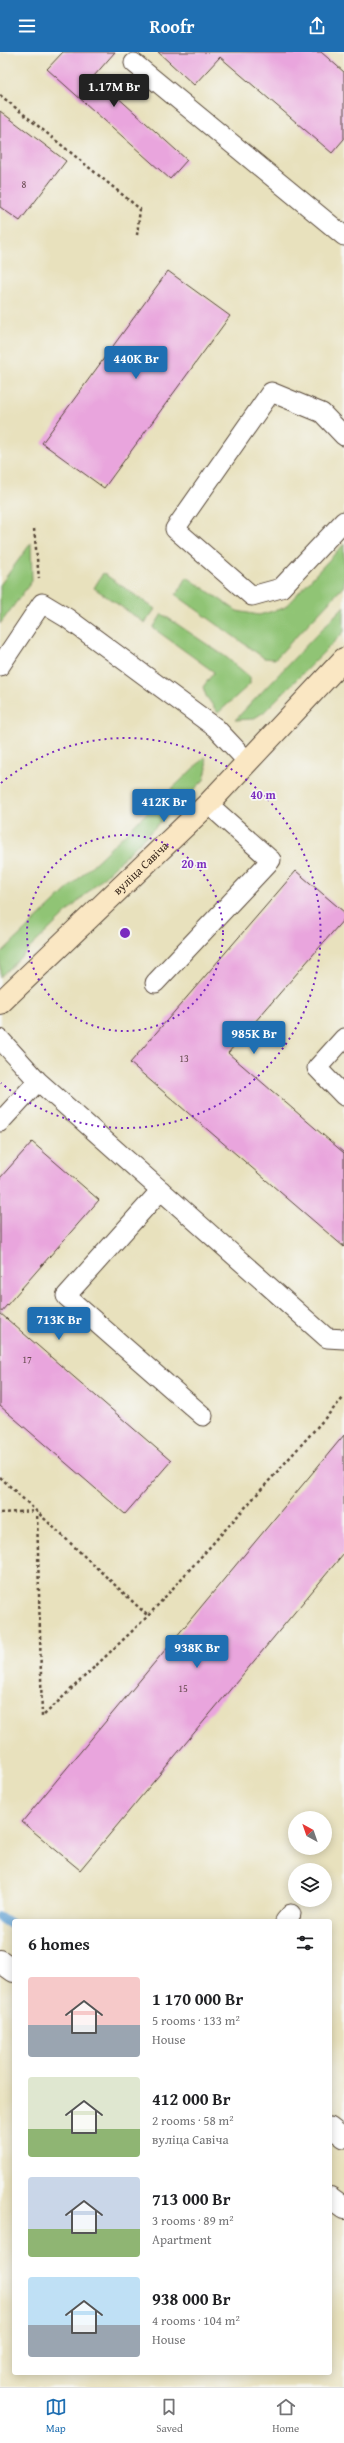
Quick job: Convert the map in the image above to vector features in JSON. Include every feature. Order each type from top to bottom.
[{"type":"street","name":"вуліца Савіча","points":[[0,1003],[208,804],[344,659]]},
{"type":"street","points":[[0,1961],[12,1970]]},
{"type":"street","points":[[332,2199],[344,2208]]},
{"type":"lane","points":[[134,63],[344,236]]},
{"type":"lane","points":[[344,436],[322,413],[272,392],[175,529],[252,596],[281,588],[344,521]]},
{"type":"lane","points":[[0,666],[42,603],[67,618],[216,728],[248,762]]},
{"type":"lane","points":[[155,983],[271,860],[208,804]]},
{"type":"lane","points":[[344,1038],[317,1068],[344,1096]]},
{"type":"lane","points":[[0,1039],[38,1081],[327,1338],[344,1339]]},
{"type":"lane","points":[[0,1122],[38,1081]]},
{"type":"lane","points":[[161,1190],[66,1296],[203,1416]]},
{"type":"lane","points":[[332,2129],[344,2138]]},
{"type":"path","points":[[0,95],[140,209],[137,235]]},
{"type":"path","points":[[36,1511],[42,1717],[148,1616],[344,1397]]},
{"type":"path","points":[[0,1477],[148,1616]]},
{"type":"path","points":[[0,1513],[36,1511]]},
{"type":"green space","points":[[31,543],[32,581],[0,624],[0,585]]},
{"type":"green space","points":[[344,544],[344,586],[275,659],[264,658],[176,595],[187,577],[237,611],[259,615],[284,608]]},
{"type":"green space","points":[[103,573],[155,609],[145,623],[94,588]]},
{"type":"green space","points":[[344,606],[344,632],[264,712],[253,719],[235,720]]},
{"type":"green space","points":[[162,614],[226,657],[250,677],[250,684],[218,713],[206,696],[203,687],[214,672],[153,628]]},
{"type":"green space","points":[[205,757],[207,768],[204,780],[0,977],[0,954]]},
{"type":"building","points":[[63,52],[115,52],[94,76],[187,160],[170,179],[47,69]]},
{"type":"building","points":[[158,52],[321,52],[344,72],[344,139],[332,153],[220,57],[194,85]]},
{"type":"building","points":[[0,111],[66,161],[20,221],[0,207]]},
{"type":"building","points":[[168,271],[230,316],[104,488],[42,443]]},
{"type":"building","points":[[296,871],[344,912],[344,919],[228,1053],[344,1153],[344,1247],[130,1063]]},
{"type":"building","points":[[32,1142],[99,1200],[0,1313],[0,1178]]},
{"type":"building","points":[[0,1313],[171,1461],[125,1514],[0,1406]]},
{"type":"building","points":[[344,1435],[344,1553],[80,1870],[22,1822]]},
{"type":"waterway","points":[[0,1917],[12,1925]]}]
